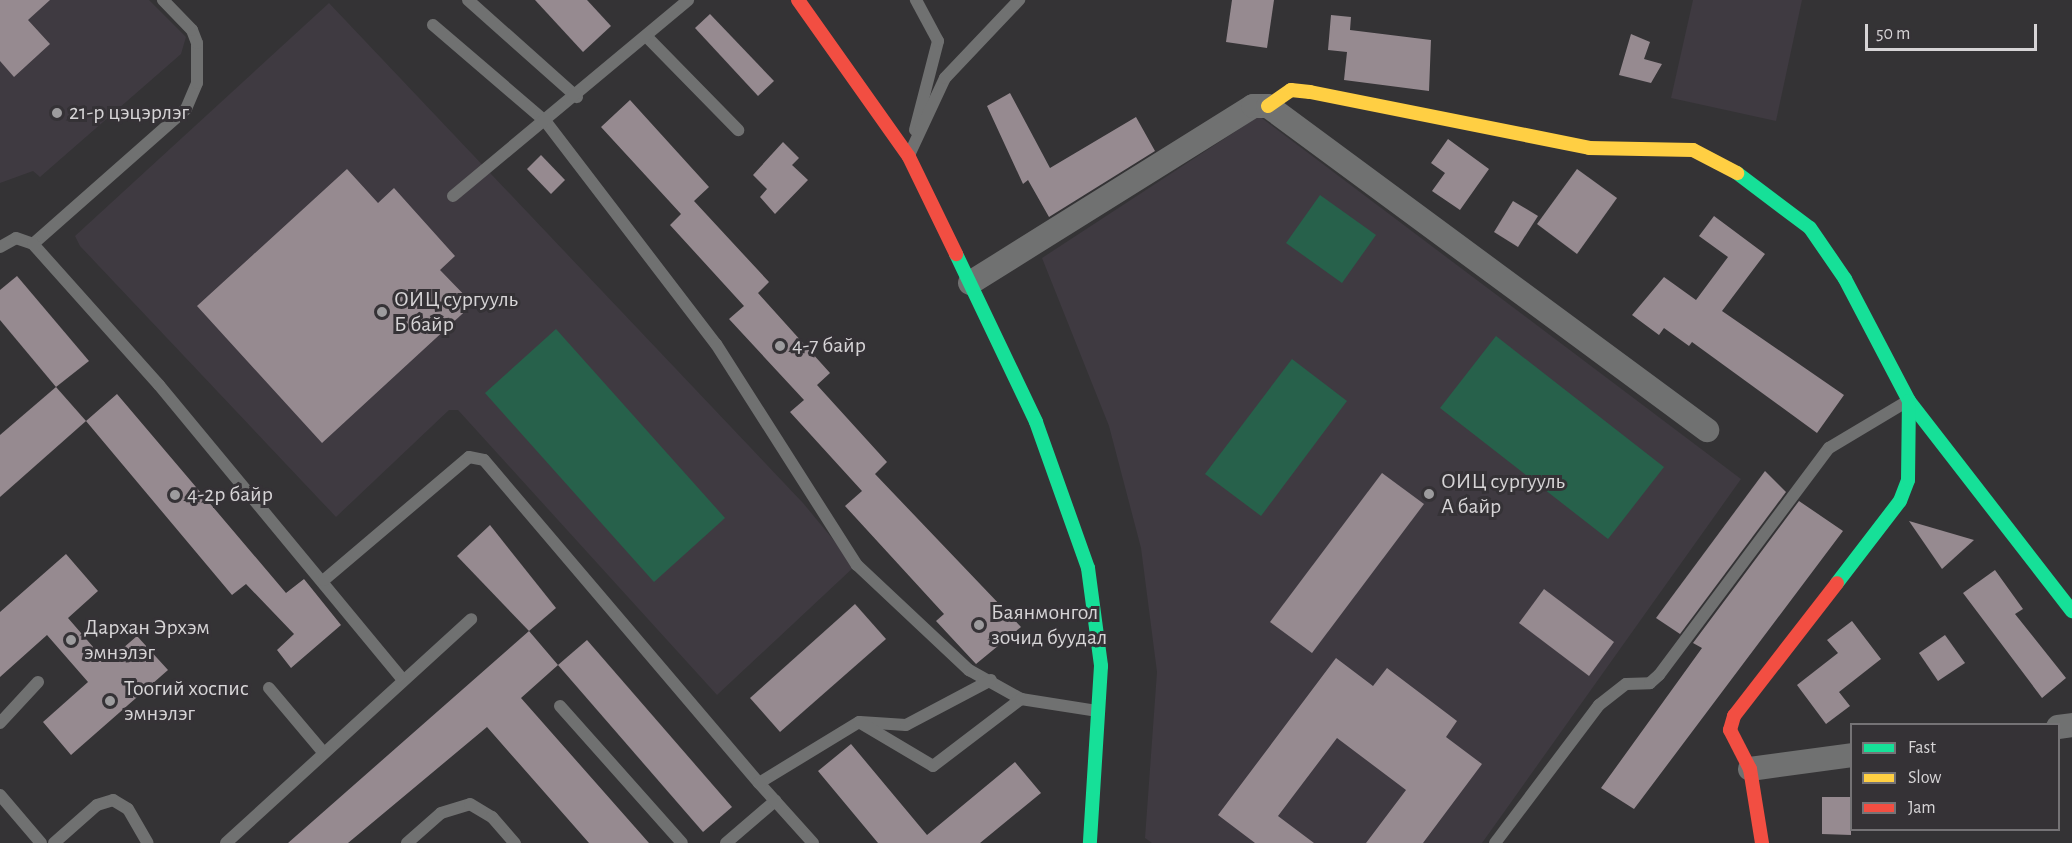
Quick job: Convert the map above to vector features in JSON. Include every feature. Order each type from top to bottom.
[{"type":"street","points":[[798,0],[909,157],[1036,422],[1088,568],[1101,666],[1090,843]]},
{"type":"street","points":[[970,283],[1253,106],[1268,106],[1291,90],[1589,148],[1693,150],[1759,185],[1810,228],[1845,279],[1910,401],[2072,611]]},
{"type":"street","points":[[1268,106],[1707,430]]},
{"type":"street","points":[[1762,843],[1750,769],[1730,730],[1734,716],[1900,501],[1908,480],[1910,401]]},
{"type":"street","points":[[1750,769],[1850,755]]},
{"type":"lane","points":[[33,244],[186,109],[197,83],[197,43],[192,30],[163,0]]},
{"type":"lane","points":[[468,0],[577,97]]},
{"type":"lane","points":[[453,196],[577,97],[688,0]]},
{"type":"lane","points":[[909,157],[938,41],[916,0]]},
{"type":"lane","points":[[909,157],[945,78],[1020,0]]},
{"type":"lane","points":[[433,25],[546,122],[716,344],[857,565],[969,670],[991,680],[1021,699],[1098,711]]},
{"type":"lane","points":[[646,36],[738,130]]},
{"type":"lane","points":[[0,247],[16,238],[33,244],[324,580],[403,680]]},
{"type":"lane","points":[[1496,843],[1599,705],[1626,684],[1650,683],[1659,675],[1829,448],[1910,401]]},
{"type":"lane","points":[[324,580],[469,457],[484,460],[759,783],[813,843]]},
{"type":"lane","points":[[226,843],[322,751],[471,620]]},
{"type":"lane","points":[[759,783],[859,722],[906,725],[991,680]]},
{"type":"lane","points":[[0,723],[38,682]]},
{"type":"lane","points":[[269,688],[322,751]]},
{"type":"lane","points":[[859,722],[933,766],[1021,699]]},
{"type":"lane","points":[[560,706],[682,843]]},
{"type":"lane","points":[[0,795],[41,843]]},
{"type":"lane","points":[[54,843],[97,805],[113,800],[128,810],[148,843]]},
{"type":"lane","points":[[726,843],[775,801]]},
{"type":"lane","points":[[407,843],[441,813],[470,804],[492,817],[515,843]]},
{"type":"shaded area","name":"21-р цэцэрлэг","points":[[0,0],[149,0],[186,37],[181,54],[40,177],[33,171],[0,183]]},
{"type":"shaded area","points":[[1693,0],[1802,0],[1776,121],[1671,98]]},
{"type":"shaded area","name":"ОИЦ сургууль Б байр","points":[[329,3],[803,503],[855,566],[717,695],[458,410],[449,410],[336,517],[80,246],[75,236]]},
{"type":"shaded area","name":"ОИЦ сургууль А байр","points":[[1259,116],[1741,479],[1482,843],[1152,843],[1145,838],[1157,672],[1141,548],[1109,426],[1042,258]]},
{"type":"green space","points":[[1320,195],[1376,235],[1342,283],[1286,243]]},
{"type":"green space","points":[[556,329],[725,518],[654,582],[485,393]]},
{"type":"green space","points":[[1496,336],[1664,467],[1608,539],[1440,408]]},
{"type":"green space","points":[[1292,359],[1347,401],[1261,516],[1205,474]]},
{"type":"building","name":"21-р цэцэрлэг","points":[[0,0],[50,0],[28,20],[50,44],[14,77],[0,61]]},
{"type":"building","points":[[535,0],[587,0],[611,26],[583,52]]},
{"type":"building","points":[[1232,0],[1274,0],[1267,48],[1226,42]]},
{"type":"building","points":[[710,14],[774,81],[758,96],[695,28]]},
{"type":"building","points":[[1331,15],[1351,17],[1350,30],[1431,40],[1429,91],[1344,80],[1347,52],[1328,50]]},
{"type":"building","points":[[1631,34],[1650,42],[1644,59],[1662,64],[1651,83],[1619,75]]},
{"type":"building","points":[[1010,93],[1050,168],[1136,117],[1155,151],[1049,217],[1028,180],[1023,184],[987,106]]},
{"type":"building","name":"4-7 байр","points":[[630,100],[709,187],[694,201],[769,282],[758,293],[830,373],[817,385],[887,462],[875,474],[1021,627],[976,664],[936,621],[944,614],[845,506],[862,491],[790,412],[804,400],[729,319],[744,306],[670,225],[681,214],[601,127]]},
{"type":"building","points":[[1448,139],[1489,169],[1460,210],[1432,191],[1445,173],[1431,163]]},
{"type":"building","points":[[783,142],[799,158],[792,165],[808,180],[775,214],[760,197],[767,189],[753,175]]},
{"type":"building","points":[[541,155],[565,180],[551,194],[527,169]]},
{"type":"building","name":"ОИЦ сургууль Б байр","points":[[347,169],[378,203],[394,188],[455,256],[440,270],[473,304],[322,443],[197,306]]},
{"type":"building","points":[[1577,169],[1617,198],[1577,254],[1537,224]]},
{"type":"building","points":[[1513,201],[1538,216],[1518,247],[1494,232]]},
{"type":"building","points":[[1714,216],[1765,254],[1722,311],[1844,395],[1817,433],[1692,342],[1689,346],[1664,328],[1659,335],[1632,315],[1664,277],[1696,300],[1728,257],[1699,236]]},
{"type":"building","points":[[17,276],[89,361],[56,387],[0,320],[0,290]]},
{"type":"building","points":[[56,387],[86,421],[0,497],[0,435]]},
{"type":"building","name":"4-2р байр","points":[[117,394],[286,593],[304,579],[341,625],[291,668],[277,650],[294,634],[246,584],[232,595],[86,421]]},
{"type":"building","points":[[1765,471],[1786,492],[1680,634],[1656,618]]},
{"type":"building","points":[[1382,473],[1424,504],[1312,653],[1270,622]]},
{"type":"building","points":[[1799,501],[1843,531],[1634,809],[1601,788],[1702,648],[1693,643]]},
{"type":"building","points":[[1909,521],[1974,540],[1942,569]]},
{"type":"building","points":[[490,525],[556,608],[529,631],[457,556]]},
{"type":"building","points":[[66,554],[98,591],[68,618],[94,648],[107,662],[137,636],[168,670],[71,755],[43,722],[88,682],[47,635],[0,677],[0,612]]},
{"type":"building","points":[[1995,570],[2023,609],[2015,614],[2066,678],[2042,698],[1963,593]]},
{"type":"building","points":[[1544,589],[1614,642],[1589,676],[1519,623]]},
{"type":"building","points":[[855,604],[886,639],[780,732],[750,698]]},
{"type":"building","points":[[1852,621],[1881,659],[1839,692],[1850,706],[1826,724],[1797,685],[1838,653],[1827,640]]},
{"type":"building","points":[[529,631],[558,665],[521,698],[649,843],[589,843],[487,727],[348,843],[288,843]]},
{"type":"building","points":[[1945,635],[1965,663],[1938,681],[1919,653]]},
{"type":"building","points":[[587,640],[732,807],[703,832],[558,665]]},
{"type":"building","name":"ОИЦ сургууль А байр","points":[[1336,658],[1373,686],[1387,668],[1457,721],[1446,737],[1482,764],[1423,843],[1366,843],[1406,790],[1337,738],[1278,816],[1314,843],[1255,843],[1218,815]]},
{"type":"building","points":[[851,744],[927,835],[1015,762],[1041,793],[980,843],[878,843],[818,771]]},
{"type":"building","points":[[1822,797],[1850,797],[1851,835],[1822,834]]},
{"type":"traffic: fast","points":[[1737,173],[1810,228],[1845,279],[1909,401],[2072,611]]},
{"type":"traffic: fast","points":[[956,254],[1036,422],[1088,568],[1101,666],[1090,843]]},
{"type":"traffic: fast","points":[[1837,583],[1900,501],[1908,480],[1909,401]]},
{"type":"traffic: slow","points":[[1268,106],[1291,90],[1310,92],[1589,148],[1693,150],[1737,173]]},
{"type":"traffic: jam","points":[[798,0],[909,157],[956,254]]},
{"type":"traffic: jam","points":[[1762,843],[1750,769],[1730,730],[1734,716],[1837,583]]},
{"type":"place","name":"21-р цэцэрлэг","points":[[57,113]]},
{"type":"place","name":"ОИЦ сургууль Б байр","points":[[382,312]]},
{"type":"place","name":"4-7 байр","points":[[780,346]]},
{"type":"place","name":"ОИЦ сургууль А байр","points":[[1429,494]]},
{"type":"place","name":"4-2р байр","points":[[175,495]]},
{"type":"place","name":"Баянмонгол зочид буудал","points":[[979,625]]},
{"type":"place","name":"Дархан Эрхэм эмнэлэг","points":[[71,640]]},
{"type":"place","name":"Тоогий хоспис эмнэлэг","points":[[110,701]]}]
